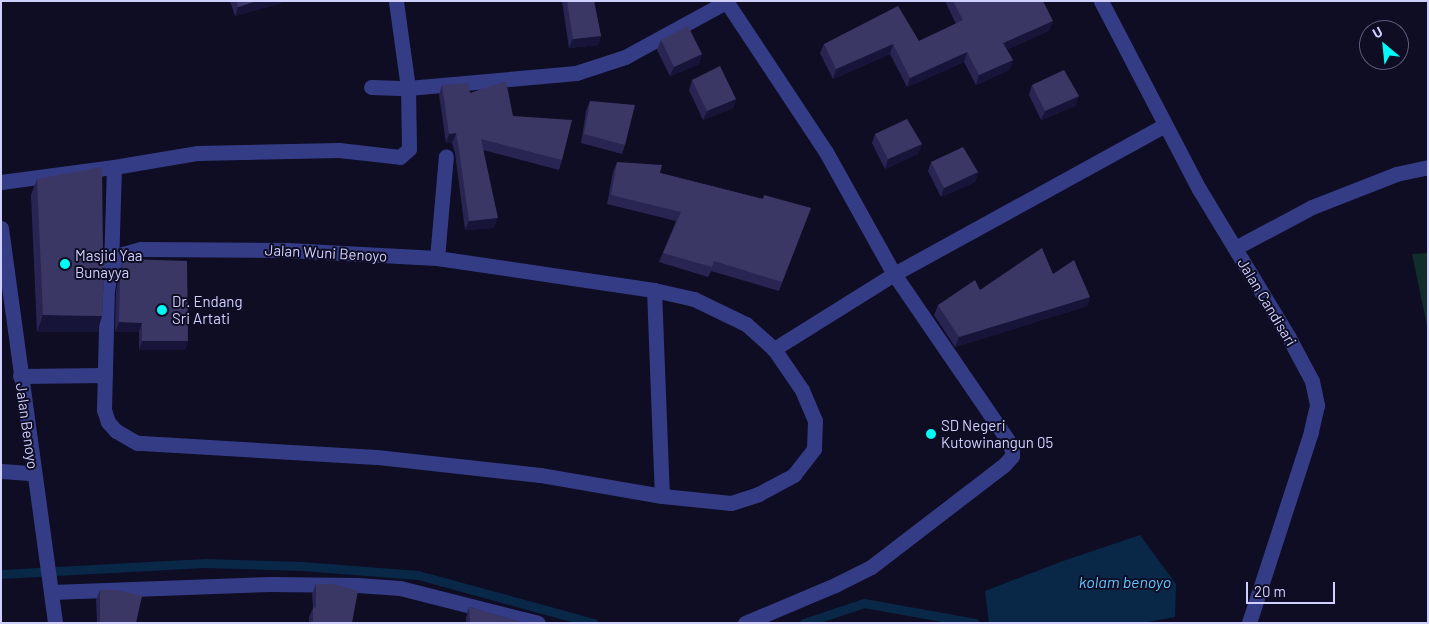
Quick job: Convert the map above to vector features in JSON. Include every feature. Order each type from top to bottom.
[{"type":"street","points":[[1,182],[114,167],[198,153],[339,150],[400,157],[409,149],[408,88],[396,1]]},
{"type":"street","name":"Jalan Candisari","points":[[1101,1],[1165,125],[1312,381],[1317,405],[1311,432],[1249,623]]},
{"type":"street","points":[[371,87],[408,88],[576,73],[625,57],[726,2],[826,152],[894,274],[1007,439],[1012,456],[1004,465],[871,567],[835,585],[746,623]]},
{"type":"street","points":[[774,349],[894,274],[1165,125]]},
{"type":"street","points":[[437,258],[446,156]]},
{"type":"street","points":[[20,376],[105,375],[107,290],[111,268],[114,167]]},
{"type":"street","points":[[1235,248],[1312,207],[1396,174],[1428,167]]},
{"type":"street","name":"Jalan Benoyo","points":[[1,228],[55,623]]},
{"type":"street","name":"Jalan Wuni Benoyo","points":[[105,375],[104,410],[108,422],[120,434],[137,443],[376,456],[540,475],[662,496],[731,503],[759,494],[794,475],[814,449],[815,420],[802,390],[774,349],[746,324],[694,298],[654,290],[437,258],[287,250],[141,249],[123,254],[111,268]]},
{"type":"street","points":[[654,290],[662,496]]},
{"type":"street","points":[[1,471],[34,473]]},
{"type":"street","points":[[50,587],[271,584],[357,585],[400,588],[538,623]]},
{"type":"green space","points":[[1428,253],[1428,330],[1412,254]]},
{"type":"water","name":"kolam benoyo","points":[[1140,535],[1176,584],[1175,617],[1142,623],[989,623],[985,591],[1063,561]]},
{"type":"building","points":[[237,1],[257,1],[238,7]]},
{"type":"building","points":[[567,1],[594,1],[601,36],[573,39]]},
{"type":"building","points":[[953,1],[1043,1],[1053,21],[1003,43],[1013,60],[979,75],[967,52],[910,78],[893,44],[836,69],[824,44],[898,6],[919,41],[963,20]]},
{"type":"building","points":[[688,26],[702,54],[674,67],[661,40]]},
{"type":"building","points":[[720,66],[736,99],[707,111],[692,80]]},
{"type":"building","points":[[1064,70],[1079,96],[1045,111],[1032,85]]},
{"type":"building","points":[[506,81],[513,116],[572,120],[562,160],[481,139],[498,218],[469,221],[458,143],[456,133],[449,134],[442,85],[468,83],[470,93]]},
{"type":"building","points":[[590,101],[635,105],[625,145],[584,134]]},
{"type":"building","points":[[907,119],[922,144],[888,159],[875,134]]},
{"type":"building","points":[[963,147],[978,172],[944,188],[931,162]]},
{"type":"building","points":[[617,162],[662,165],[660,173],[763,199],[764,195],[811,208],[782,282],[714,261],[712,267],[663,253],[681,212],[611,195]]},
{"type":"building","name":"Masjid Yaa Bunayya","points":[[102,167],[103,252],[107,252],[102,316],[43,315],[37,179]]},
{"type":"building","points":[[1042,248],[1053,274],[1074,260],[1090,297],[959,337],[938,305],[975,280],[980,290]]},
{"type":"building","name":"Dr. Endang Sri Artati","points":[[126,259],[187,261],[188,341],[142,341],[142,323],[119,322],[120,281],[123,262]]},
{"type":"building","points":[[316,584],[334,584],[358,591],[352,623],[313,623],[313,607],[316,608]]},
{"type":"building","points":[[100,590],[117,590],[142,596],[136,623],[100,623]]},
{"type":"building","points":[[469,607],[524,623],[470,623]]},
{"type":"waterway","points":[[1,574],[205,563],[302,566],[418,575],[594,623]]},
{"type":"waterway","points":[[804,623],[864,603],[975,623]]},
{"type":"place","name":"Masjid Yaa Bunayya","points":[[65,264]]},
{"type":"place","name":"Dr. Endang Sri Artati","points":[[162,310]]},
{"type":"place","name":"SD Negeri Kutowinangun 05","points":[[931,434]]}]
